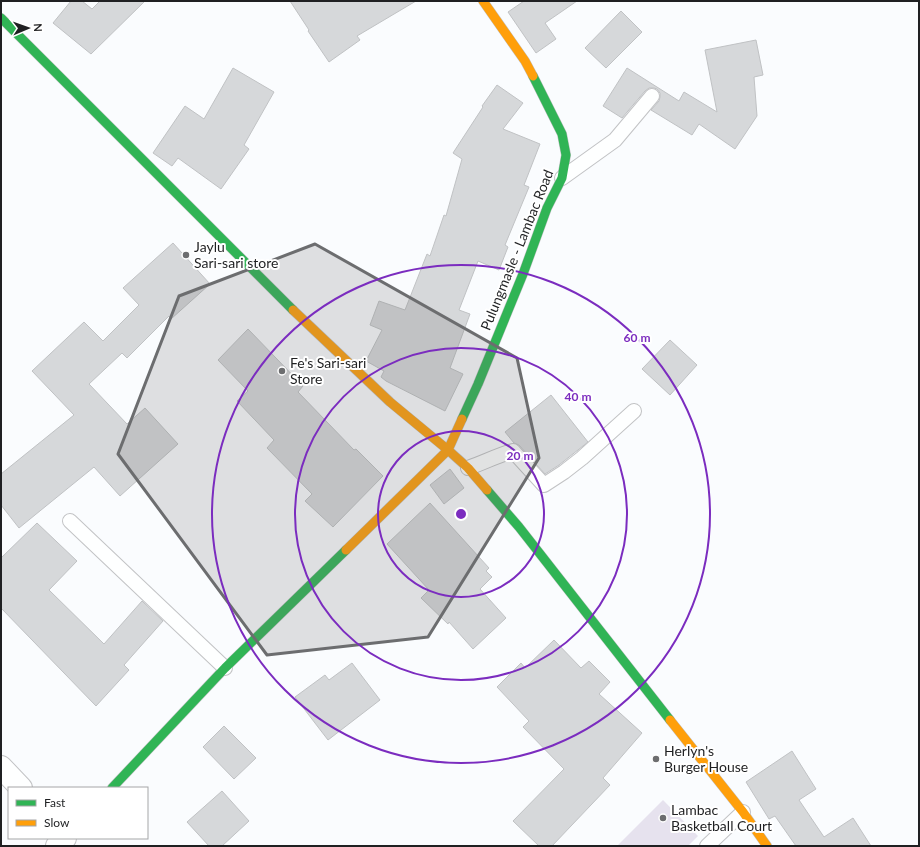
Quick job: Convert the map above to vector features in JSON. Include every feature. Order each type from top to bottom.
[{"type":"street","name":"Pulungmasle - Lambac Road","points":[[448,450],[478,384],[523,274],[547,208],[562,178],[566,155],[562,134],[525,61],[483,1]]},
{"type":"street","points":[[1,18],[308,325],[390,402],[468,468],[519,527],[743,812],[767,846]]},
{"type":"street","points":[[113,787],[225,668],[448,450]]},
{"type":"street","points":[[1,767],[21,787]]},
{"type":"lane","points":[[562,178],[615,140],[652,96]]},
{"type":"lane","points":[[468,468],[513,451],[544,485],[582,458],[634,411]]},
{"type":"lane","points":[[70,520],[225,668]]},
{"type":"lane","points":[[707,846],[743,812]]},
{"type":"highlighted area","points":[[315,244],[517,358],[539,458],[428,637],[267,655],[118,454],[179,296]]},
{"type":"shaded area","name":"Lambac Basketball Court","points":[[663,800],[698,836],[688,846],[617,846]]},
{"type":"building","points":[[71,1],[82,1],[92,9],[100,1],[145,1],[91,54],[53,23]]},
{"type":"building","points":[[290,1],[416,1],[357,36],[360,40],[329,62]]},
{"type":"building","points":[[524,1],[577,1],[545,23],[556,39],[536,53],[508,12]]},
{"type":"building","points":[[621,11],[642,32],[606,68],[585,48]]},
{"type":"building","points":[[756,40],[763,75],[754,77],[757,116],[735,149],[699,124],[692,135],[651,110],[659,101],[660,97],[660,93],[654,88],[649,88],[645,91],[622,118],[603,106],[627,68],[679,101],[684,92],[717,112],[705,50]]},
{"type":"building","points":[[233,68],[274,92],[244,145],[249,149],[221,189],[178,158],[172,166],[153,153],[185,106],[204,119]]},
{"type":"building","points":[[497,85],[523,103],[503,129],[540,144],[524,185],[529,187],[505,245],[508,247],[499,270],[478,261],[459,310],[470,314],[450,368],[463,374],[445,411],[386,381],[381,377],[384,371],[366,361],[382,330],[370,325],[379,301],[405,310],[427,254],[430,256],[444,215],[446,216],[462,159],[453,153]]},
{"type":"building","points":[[173,243],[210,284],[171,319],[169,316],[127,358],[122,353],[89,384],[127,424],[145,408],[178,444],[120,496],[94,467],[19,528],[1,505],[1,474],[74,415],[32,371],[84,322],[103,341],[139,305],[123,288]]},
{"type":"building","points":[[248,329],[303,386],[298,392],[354,450],[356,449],[383,476],[333,527],[305,501],[312,494],[267,448],[274,440],[237,401],[248,391],[218,360]]},
{"type":"building","points":[[670,340],[697,365],[670,395],[642,369]]},
{"type":"building","points":[[551,395],[588,442],[545,474],[505,432]]},
{"type":"building","points":[[450,469],[464,488],[444,504],[430,485]]},
{"type":"building","points":[[430,503],[489,568],[486,571],[492,577],[480,589],[506,618],[473,649],[449,622],[448,624],[421,598],[429,590],[387,544]]},
{"type":"building","points":[[37,523],[77,561],[49,590],[104,644],[142,601],[163,621],[124,665],[129,670],[96,706],[1,608],[1,558]]},
{"type":"building","points":[[554,640],[581,668],[589,661],[610,682],[599,694],[642,733],[603,778],[610,785],[552,846],[539,846],[513,821],[564,769],[523,727],[529,721],[497,687],[521,663],[525,668]]},
{"type":"building","points":[[352,663],[380,700],[328,740],[295,697],[325,675],[329,680]]},
{"type":"building","points":[[224,726],[256,758],[234,779],[203,747]]},
{"type":"building","points":[[792,751],[816,789],[799,800],[824,837],[853,818],[871,846],[796,846],[775,816],[769,819],[746,782]]},
{"type":"building","points":[[222,791],[249,821],[222,846],[209,846],[187,822]]},
{"type":"traffic: fast","points":[[1,18],[293,310]]},
{"type":"traffic: fast","points":[[462,419],[523,274],[547,208],[562,178],[566,155],[562,134],[533,76]]},
{"type":"traffic: fast","points":[[487,490],[519,527],[670,720]]},
{"type":"traffic: fast","points":[[113,787],[225,668],[346,550]]},
{"type":"traffic: slow","points":[[483,1],[525,61],[533,76]]},
{"type":"traffic: slow","points":[[293,310],[390,402],[468,468],[487,490]]},
{"type":"traffic: slow","points":[[346,550],[448,450],[462,419]]},
{"type":"traffic: slow","points":[[670,720],[743,812],[767,846]]},
{"type":"place","name":"Jaylu Sari-sari store","points":[[186,255]]},
{"type":"place","name":"Fe's Sari-sari Store","points":[[282,371]]},
{"type":"place","name":"Herlyn's Burger House","points":[[656,759]]},
{"type":"place","name":"Lambac Basketball Court","points":[[663,818]]}]
